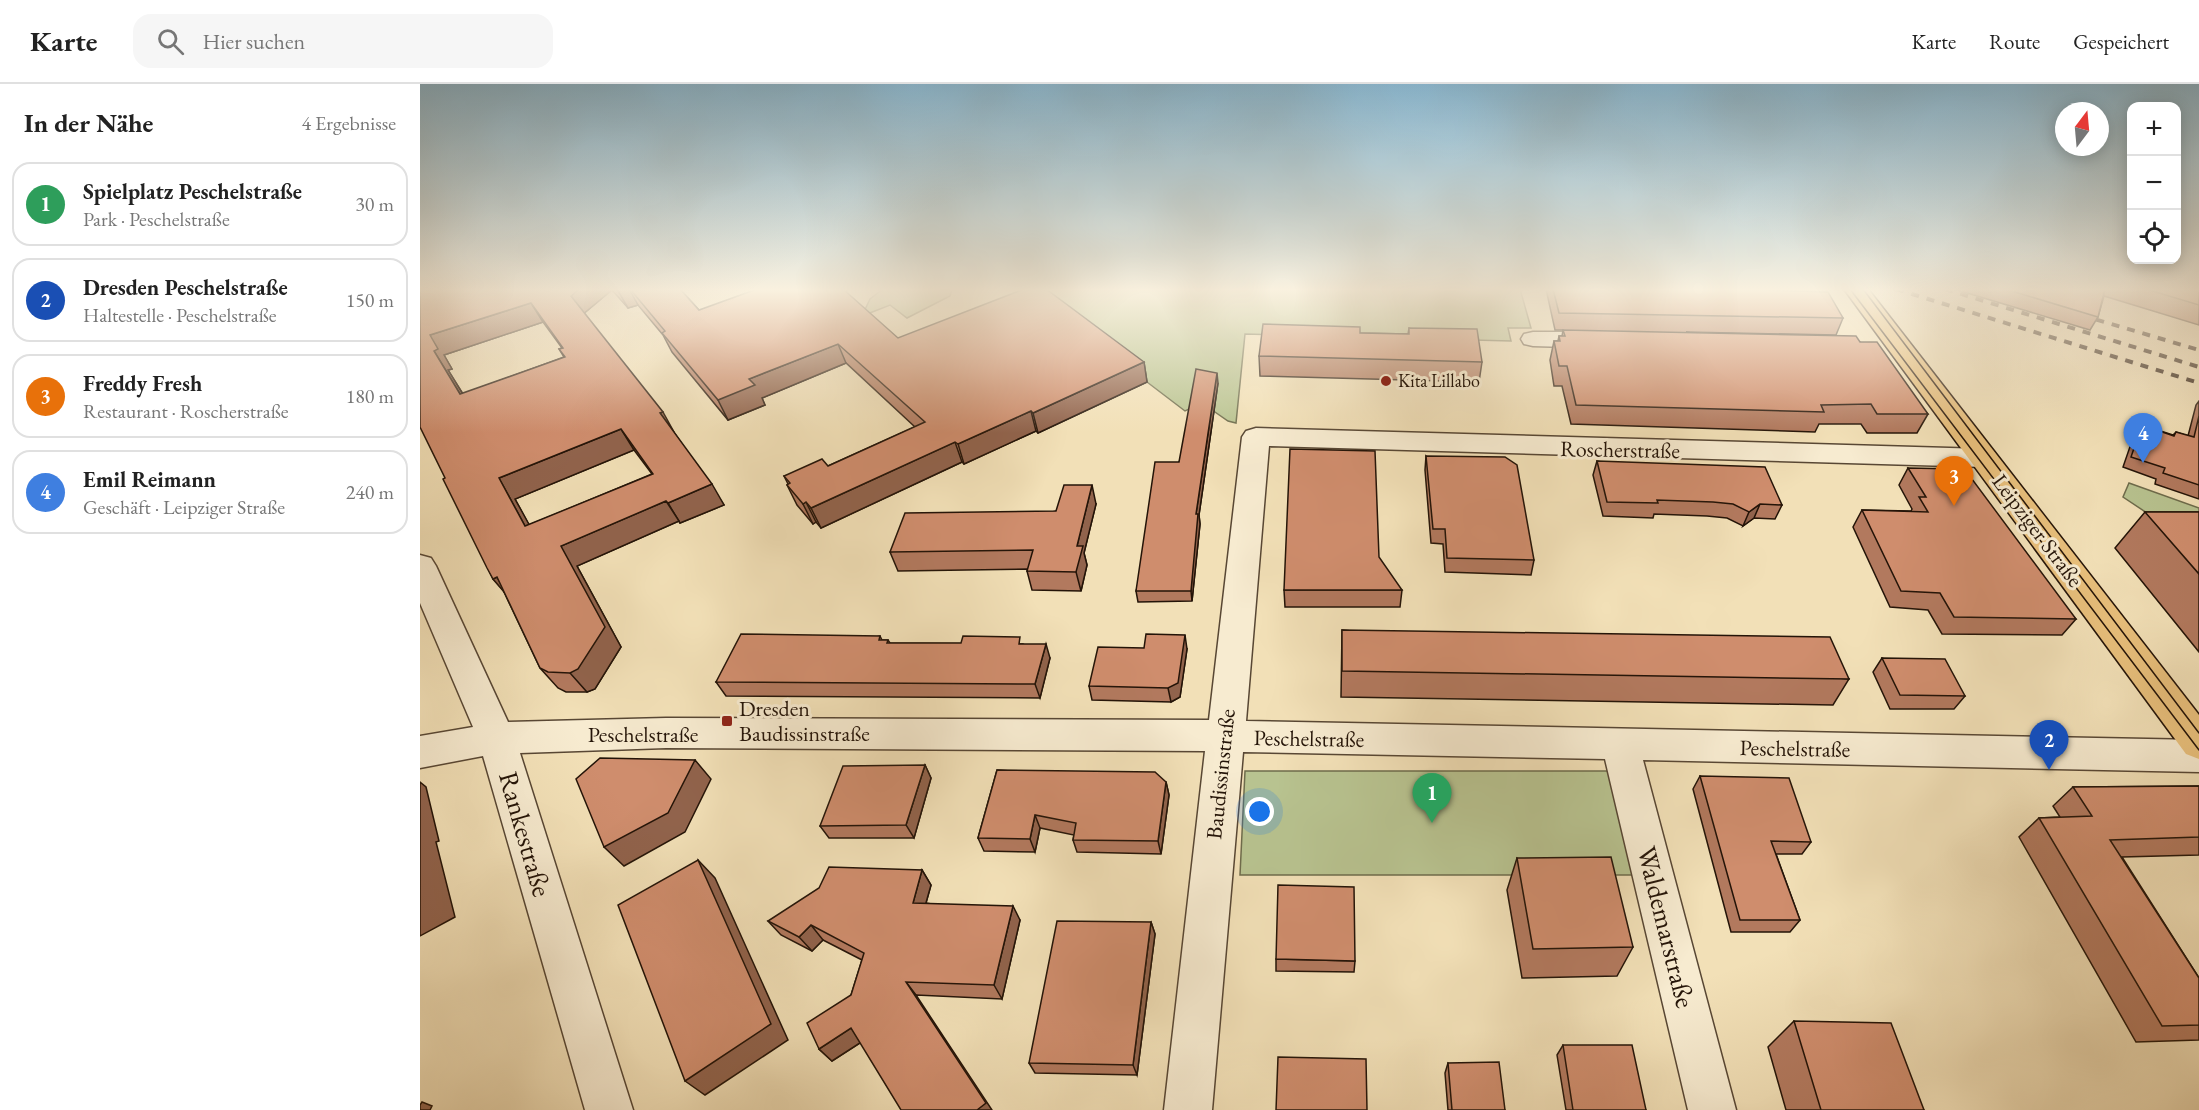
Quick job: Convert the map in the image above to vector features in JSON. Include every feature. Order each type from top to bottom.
[{"type":"main road","name":"Leipziger Straße","points":[[1881,337],[1984,458],[2199,743]]},
{"type":"street","points":[[1533,339],[1627,341]]},
{"type":"street","name":"Roscherstraße","points":[[1256,437],[1984,458]]},
{"type":"street","name":"Baudissinstraße","points":[[1188,1110],[1256,437]]},
{"type":"street","name":"Rankestraße","points":[[420,566],[497,738],[609,1110]]},
{"type":"street","name":"Peschelstraße","points":[[420,752],[497,738],[666,733],[1224,736],[2199,756]]},
{"type":"street","name":"Waldemarstraße","points":[[1620,744],[1712,1110]]},
{"type":"green space","points":[[1088,337],[1245,337],[1236,423],[1228,421],[1202,403],[1185,411]]},
{"type":"green space","points":[[1354,337],[1510,337],[1511,341]]},
{"type":"green space","points":[[2129,483],[2199,508],[2199,540],[2162,523],[2123,497]]},
{"type":"green space","points":[[1245,771],[1610,771],[1635,875],[1240,875]]},
{"type":"building","points":[[420,337],[431,337],[438,349],[434,351],[460,394],[565,357],[559,349],[563,348],[555,337],[603,337],[663,412],[660,413],[712,484],[561,546],[605,627],[578,669],[570,673],[548,672],[540,668],[497,577],[493,579],[487,568],[443,479],[445,478],[420,427]],"holes":[[[621,429],[653,474],[525,526],[499,478]]]},
{"type":"building","points":[[665,337],[1110,337],[1144,362],[1033,413],[1031,411],[958,444],[955,442],[811,508],[806,502],[803,504],[787,485],[790,483],[784,476],[822,459],[828,466],[925,422],[838,344],[749,379],[755,385],[718,400]]},
{"type":"building","points":[[1261,337],[1478,337],[1482,362],[1259,356]]},
{"type":"building","points":[[1559,337],[1857,337],[1860,342],[1877,342],[1928,414],[1877,414],[1871,404],[1821,405],[1824,412],[1576,405],[1567,366],[1559,366],[1554,341],[1560,341]]},
{"type":"building","points":[[1196,369],[1217,373],[1196,514],[1198,514],[1191,591],[1136,591],[1155,462],[1179,462]]},
{"type":"building","points":[[2199,416],[2199,485],[2163,473],[2165,468],[2131,457],[2142,425],[2174,436],[2176,432],[2194,437]]},
{"type":"building","points":[[1290,449],[1375,451],[1379,557],[1402,590],[1284,590]]},
{"type":"building","points":[[1426,456],[1505,457],[1517,465],[1534,560],[1447,558],[1445,529],[1433,529]]},
{"type":"building","points":[[1597,461],[1765,467],[1782,505],[1760,504],[1749,512],[1733,504],[1713,502],[1657,500],[1658,503],[1607,502]]},
{"type":"building","points":[[1908,468],[1957,469],[1969,475],[2076,619],[1954,617],[1940,593],[1901,591],[1862,510],[1928,512],[1919,497],[1926,497]]},
{"type":"building","points":[[1064,485],[1092,485],[1077,546],[1083,546],[1076,572],[1027,571],[1033,550],[890,552],[905,513],[1056,511]]},
{"type":"building","points":[[2145,512],[2199,512],[2199,574]]},
{"type":"building","points":[[1342,630],[1830,637],[1849,679],[1342,671]]},
{"type":"building","points":[[741,634],[880,636],[879,640],[888,640],[887,643],[961,643],[963,636],[1020,637],[1019,644],[1046,644],[1035,684],[716,682]]},
{"type":"building","points":[[1146,634],[1185,635],[1178,683],[1168,688],[1089,686],[1098,647],[1144,648]]},
{"type":"building","points":[[1882,658],[1945,659],[1965,696],[1900,695]]},
{"type":"building","points":[[600,758],[695,760],[668,813],[604,847],[576,779]]},
{"type":"building","points":[[925,765],[906,825],[820,826],[843,766]]},
{"type":"building","points":[[997,770],[1155,772],[1166,782],[1158,841],[1073,840],[1076,823],[1035,815],[1030,839],[978,838]]},
{"type":"building","points":[[1700,776],[1789,778],[1811,842],[1771,841],[1800,920],[1740,920]]},
{"type":"building","points":[[2199,786],[2199,837],[2110,840],[2199,978],[2199,1025],[2162,1026],[2039,818],[2092,816],[2073,787]]},
{"type":"building","points":[[1611,857],[1633,947],[1533,949],[1517,858]]},
{"type":"building","points":[[698,860],[771,1024],[685,1081],[618,905]]},
{"type":"building","points":[[829,867],[922,870],[913,903],[1013,906],[994,985],[906,982],[986,1103],[977,1110],[901,1110],[851,1028],[819,1049],[807,1023],[851,995],[864,953],[811,925],[799,937],[768,921],[819,888]]},
{"type":"building","points":[[1278,885],[1354,887],[1355,961],[1276,959]]},
{"type":"building","points":[[1057,921],[1151,922],[1133,1065],[1029,1063]]},
{"type":"building","points":[[1794,1021],[1891,1023],[1924,1110],[1821,1110]]},
{"type":"building","points":[[1563,1045],[1632,1045],[1646,1110],[1573,1110]]},
{"type":"building","points":[[1278,1057],[1366,1059],[1367,1110],[1276,1110]]},
{"type":"building","points":[[1499,1062],[1505,1110],[1452,1110],[1448,1063]]},
{"type":"tram line","points":[[1886,337],[2199,750]]},
{"type":"tram line","points":[[1899,337],[2199,733]]},
{"type":"railway","points":[[2050,337],[2199,383]]},
{"type":"railway","points":[[2101,337],[2199,367]]},
{"type":"railway","points":[[2155,337],[2199,350]]},
{"type":"place","name":"Kita Lillabo","points":[[1386,381]]},
{"type":"place","name":"Emil Reimann","points":[[2143,463]]},
{"type":"place","name":"Freddy Fresh","points":[[1954,506]]},
{"type":"place","name":"Dresden Baudissinstraße","points":[[727,721]]},
{"type":"place","name":"Dresden Peschelstraße","points":[[2049,770]]},
{"type":"place","name":"Spielplatz Peschelstraße","points":[[1432,823]]}]
